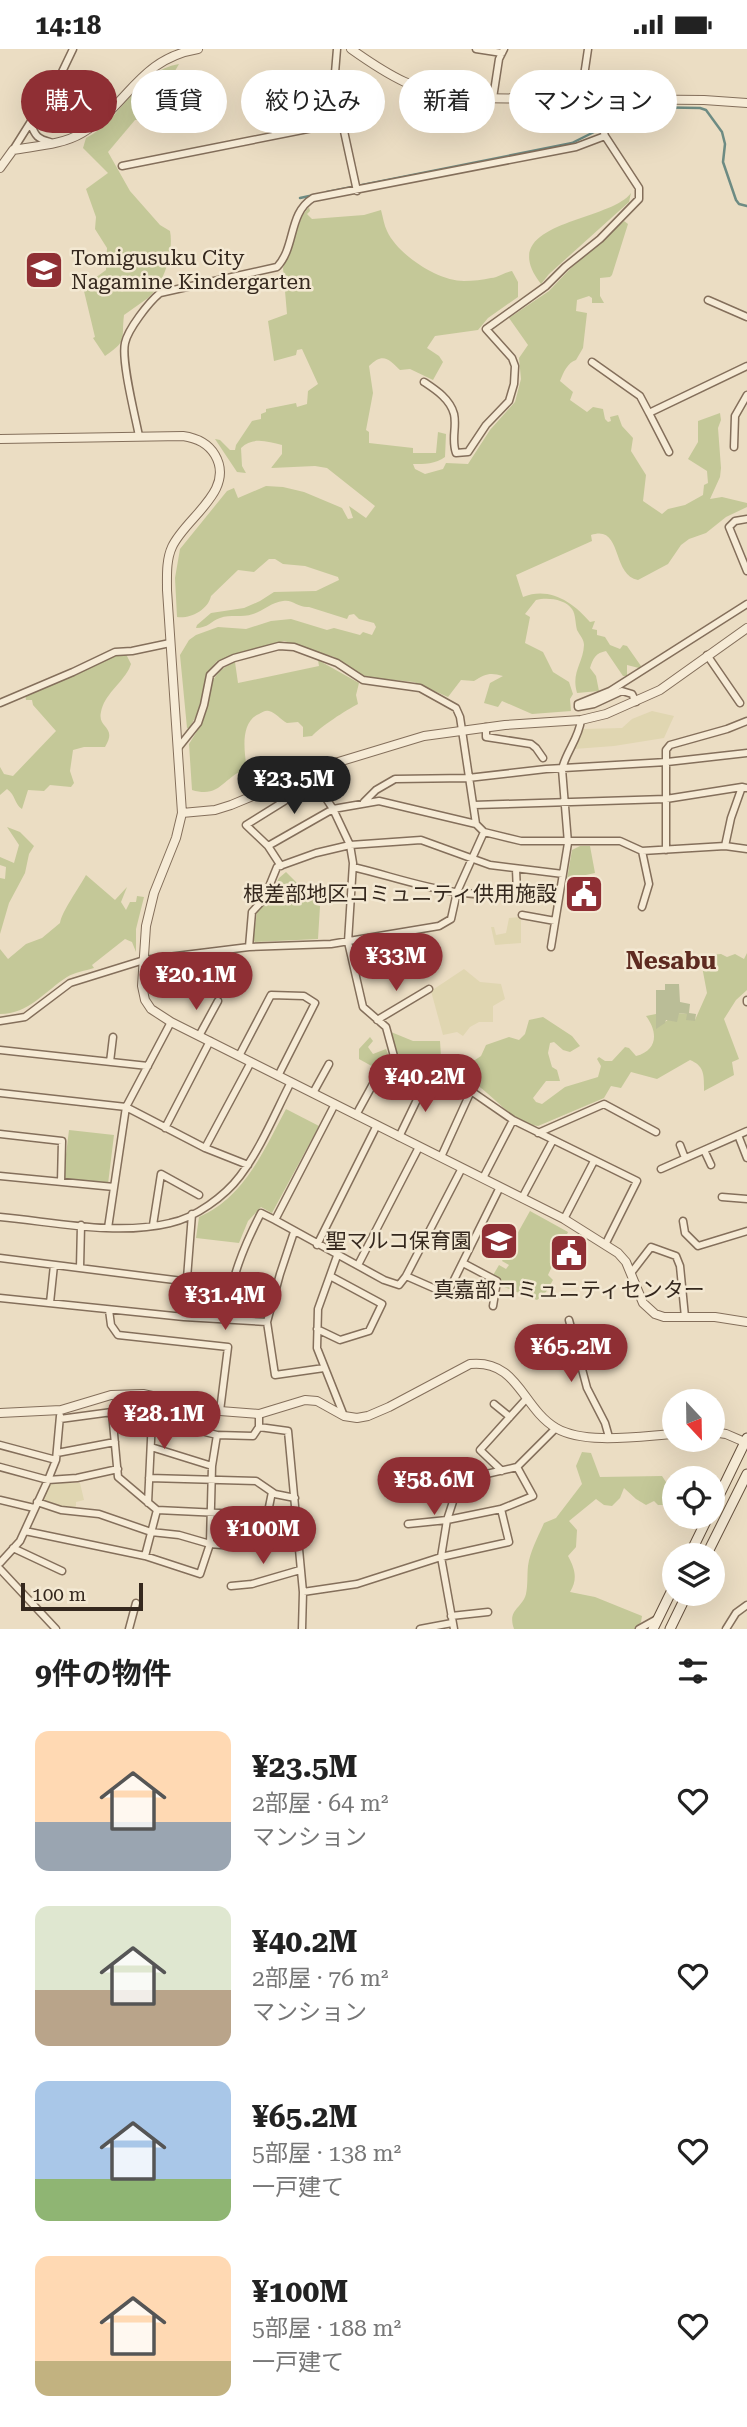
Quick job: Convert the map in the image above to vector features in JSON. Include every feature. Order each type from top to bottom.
[{"type":"main road","points":[[725,1484],[746,1441]]},
{"type":"main road","points":[[712,1543],[747,1473]]},
{"type":"main road","points":[[653,1629],[664,1606]]},
{"type":"main road","points":[[670,1629],[681,1606]]},
{"type":"street","points":[[63,70],[73,49]]},
{"type":"street","points":[[13,150],[53,143],[80,134],[105,116],[156,64],[175,54],[198,49]]},
{"type":"street","points":[[335,70],[337,49]]},
{"type":"street","points":[[351,49],[399,80]]},
{"type":"street","points":[[476,49],[503,51],[495,89]]},
{"type":"street","points":[[585,70],[588,49]]},
{"type":"street","points":[[677,100],[747,103]]},
{"type":"street","points":[[0,168],[25,133]]},
{"type":"street","points":[[34,133],[39,140],[53,143]]},
{"type":"street","points":[[122,166],[292,133]]},
{"type":"street","points":[[345,133],[357,191]]},
{"type":"street","points":[[424,382],[444,397],[454,414],[453,444],[456,453],[468,452],[486,425],[509,401],[514,384],[515,366],[512,358],[486,329],[546,286],[600,239],[639,199],[639,188],[604,133]]},
{"type":"street","points":[[139,436],[125,357],[125,341],[150,302],[160,293],[277,267],[285,260],[298,212],[313,198],[576,147],[605,136]]},
{"type":"street","points":[[708,300],[747,317]]},
{"type":"street","points":[[592,362],[640,396],[669,451]]},
{"type":"street","points":[[649,413],[747,366]]},
{"type":"street","points":[[734,447],[735,416],[745,405],[747,395]]},
{"type":"street","points":[[0,439],[183,436],[202,441],[210,447],[217,459],[220,475],[218,487],[171,548],[167,590],[182,813],[176,838],[154,893],[146,926],[142,986],[145,1000],[151,1009],[171,1022],[564,1219],[606,1243],[618,1253],[631,1273],[648,1309],[664,1317],[715,1317],[747,1322]]},
{"type":"street","points":[[747,519],[735,521],[729,527],[747,572]]},
{"type":"street","points":[[636,702],[632,694],[622,691],[594,704],[578,707],[578,704],[610,691],[747,604]]},
{"type":"street","points":[[182,813],[215,810],[231,805],[309,773],[391,744],[461,730],[581,720],[636,702],[660,690],[747,628]]},
{"type":"street","points":[[0,703],[73,673],[115,652],[170,643]]},
{"type":"street","points":[[177,749],[198,723],[209,675],[221,664],[279,646],[294,647],[337,663],[363,680],[420,688],[456,708],[476,824]]},
{"type":"street","points":[[707,655],[740,703]]},
{"type":"street","points":[[551,947],[568,843],[562,769],[564,759],[580,729],[581,720]]},
{"type":"street","points":[[666,850],[666,750],[670,745],[747,721]]},
{"type":"street","points":[[486,727],[486,737],[531,744],[542,758]]},
{"type":"street","points":[[364,802],[376,790],[395,779],[468,778],[747,753]]},
{"type":"street","points":[[309,773],[333,809],[350,845],[353,867],[348,942],[363,1007],[386,1027],[398,1071]]},
{"type":"street","points":[[281,866],[268,846],[246,825],[315,782]]},
{"type":"street","points":[[474,805],[666,799],[745,787],[731,818],[726,846]]},
{"type":"street","points":[[268,846],[333,809],[379,801],[476,824],[484,832],[521,841],[620,841],[642,851],[726,846],[747,849]]},
{"type":"street","points":[[0,1021],[24,1017],[70,983],[144,960],[249,947],[348,942],[439,926],[451,919],[457,892],[484,832]]},
{"type":"street","points":[[249,947],[252,912],[264,899],[277,867],[316,853],[350,845],[421,840],[490,865],[563,873]]},
{"type":"street","points":[[642,851],[649,884],[642,907]]},
{"type":"street","points":[[353,867],[457,892],[559,893]]},
{"type":"street","points":[[516,869],[517,893]]},
{"type":"street","points":[[522,915],[555,921]]},
{"type":"street","points":[[377,1020],[429,989]]},
{"type":"street","points":[[239,1056],[271,995],[304,996],[315,1003],[278,1076]]},
{"type":"street","points":[[199,1036],[218,1001]]},
{"type":"street","points":[[108,1228],[126,1107],[171,1022]]},
{"type":"street","points":[[110,1062],[113,1037]]},
{"type":"street","points":[[165,1128],[210,1041]]},
{"type":"street","points":[[0,1050],[148,1066]]},
{"type":"street","points":[[205,1148],[251,1062]]},
{"type":"street","points":[[313,1093],[329,1064]]},
{"type":"street","points":[[356,1115],[379,1073],[386,1069],[427,1079],[458,1082],[513,1120],[637,1181],[606,1243]]},
{"type":"street","points":[[399,1137],[427,1079]]},
{"type":"street","points":[[0,1217],[108,1228],[172,1223],[192,1214],[223,1195],[248,1165],[291,1082]]},
{"type":"street","points":[[441,1157],[471,1091]]},
{"type":"street","points":[[0,1093],[126,1107],[205,1148],[248,1165]]},
{"type":"street","points":[[275,1220],[335,1104]]},
{"type":"street","points":[[538,1133],[604,1104],[656,1132]]},
{"type":"street","points":[[482,1178],[513,1120]]},
{"type":"street","points":[[317,1245],[377,1125]]},
{"type":"street","points":[[661,1169],[747,1131]]},
{"type":"street","points":[[0,1134],[62,1140],[61,1182]]},
{"type":"street","points":[[738,1135],[747,1158]]},
{"type":"street","points":[[522,1198],[553,1140]]},
{"type":"street","points":[[680,1145],[685,1158]]},
{"type":"street","points":[[358,1265],[419,1147]]},
{"type":"street","points":[[704,1150],[711,1165]]},
{"type":"street","points":[[564,1219],[594,1161]]},
{"type":"street","points":[[226,1318],[230,1287],[244,1246],[261,1213],[337,1256],[398,1285],[406,1276],[462,1168]]},
{"type":"street","points":[[153,1225],[161,1174],[199,1195]]},
{"type":"street","points":[[0,1176],[114,1187]]},
{"type":"street","points":[[406,1276],[447,1294],[500,1187]]},
{"type":"street","points":[[722,1197],[747,1199]]},
{"type":"street","points":[[184,1317],[192,1214]]},
{"type":"street","points":[[683,1221],[685,1233],[698,1245],[747,1231]]},
{"type":"street","points":[[80,1268],[81,1225]]},
{"type":"street","points":[[294,1232],[279,1274],[267,1322],[275,1375],[324,1368]]},
{"type":"street","points":[[631,1273],[652,1247],[676,1256],[680,1266],[685,1317]]},
{"type":"street","points":[[337,1256],[318,1309],[317,1348],[344,1416]]},
{"type":"street","points":[[0,1258],[230,1287]]},
{"type":"street","points":[[463,1263],[497,1281],[493,1305]]},
{"type":"street","points":[[50,1303],[54,1265]]},
{"type":"street","points":[[317,1329],[340,1340],[369,1331],[382,1304],[330,1276]]},
{"type":"street","points":[[0,1298],[184,1317],[267,1322]]},
{"type":"street","points":[[109,1310],[111,1325],[118,1335],[228,1347],[220,1412]]},
{"type":"street","points":[[569,1320],[581,1371],[610,1437]]},
{"type":"street","points":[[60,1415],[111,1395],[143,1394],[220,1412],[259,1414],[305,1400],[317,1401],[344,1416],[368,1416],[470,1364],[482,1363],[508,1374],[538,1412],[556,1428],[577,1435],[610,1437],[662,1435]]},
{"type":"street","points":[[148,1503],[155,1397]]},
{"type":"street","points":[[502,1471],[480,1450],[527,1398]]},
{"type":"street","points":[[494,1404],[510,1417]]},
{"type":"street","points":[[0,1413],[60,1415],[112,1412],[217,1435],[253,1436],[259,1427],[259,1414]]},
{"type":"street","points":[[112,1412],[118,1477],[157,1510],[267,1517],[298,1523]]},
{"type":"street","points":[[56,1629],[0,1563],[20,1541],[48,1480],[56,1456],[60,1415]]},
{"type":"street","points":[[259,1427],[288,1431],[303,1592],[302,1629]]},
{"type":"street","points":[[452,1623],[441,1557],[447,1521],[460,1481],[517,1467],[556,1428]]},
{"type":"street","points":[[725,1434],[746,1441]]},
{"type":"street","points":[[25,1531],[145,1556],[200,1574],[210,1544],[212,1466],[217,1435]]},
{"type":"street","points":[[0,1445],[56,1456],[115,1442]]},
{"type":"street","points":[[151,1447],[212,1466]]},
{"type":"street","points":[[0,1467],[48,1480],[77,1478],[118,1469]]},
{"type":"street","points":[[408,1524],[447,1521],[501,1509],[533,1496],[517,1467]]},
{"type":"street","points":[[149,1478],[256,1481],[272,1492],[295,1498]]},
{"type":"street","points":[[267,1517],[272,1492]]},
{"type":"street","points":[[0,1500],[99,1514],[151,1532],[179,1535],[210,1544],[245,1546],[298,1539]]},
{"type":"street","points":[[303,1592],[357,1584],[441,1557],[509,1542],[501,1509]]},
{"type":"street","points":[[145,1556],[157,1510]]},
{"type":"street","points":[[13,1548],[62,1571]]},
{"type":"street","points":[[231,1586],[252,1584],[300,1570]]},
{"type":"street","points":[[129,1629],[136,1602]]},
{"type":"street","points":[[726,1629],[736,1613],[747,1605]]},
{"type":"street","points":[[420,1629],[488,1612]]},
{"type":"street","points":[[639,1629],[657,1619]]},
{"type":"shaded area","points":[[652,711],[674,716],[664,738],[614,746],[572,747],[583,729],[622,728],[632,719]]},
{"type":"shaded area","points":[[521,917],[521,943],[495,945],[491,927],[494,927],[496,935],[506,933],[509,918]]},
{"type":"shaded area","points":[[464,969],[480,982],[501,984],[505,999],[493,1006],[493,1022],[479,1022],[470,1027],[463,1036],[457,1032],[443,1035],[431,991]]},
{"type":"shaded area","points":[[50,1483],[80,1483],[84,1500],[76,1502],[76,1509],[43,1502]]},
{"type":"green space","points":[[179,64],[176,70],[161,70]]},
{"type":"green space","points":[[131,96],[131,125],[108,152],[130,191],[160,225],[170,231],[171,239],[169,258],[159,285],[148,298],[124,315],[122,339],[117,347],[105,356],[93,338],[95,337],[83,287],[106,270],[107,248],[95,229],[96,217],[86,189],[108,173],[83,148],[86,138],[94,133],[117,133],[117,112]]},
{"type":"green space","points":[[631,193],[629,202],[541,284],[530,263],[531,247],[542,235],[619,203]]},
{"type":"green space","points":[[309,207],[307,214],[312,219],[364,215],[381,210],[392,240],[409,257],[431,272],[464,281],[494,277],[512,271],[518,282],[518,297],[488,318],[478,330],[435,336],[427,348],[443,362],[433,380],[410,369],[400,370],[382,358],[369,366],[373,393],[366,430],[369,432],[369,443],[413,448],[413,453],[436,453],[438,432],[446,434],[445,457],[426,464],[413,464],[415,469],[425,474],[443,469],[446,463],[468,464],[490,430],[515,402],[521,379],[519,358],[528,345],[509,318],[549,291],[624,221],[628,224],[612,275],[600,278],[600,296],[604,303],[592,303],[589,296],[577,300],[576,311],[587,313],[583,348],[576,360],[566,368],[560,381],[573,392],[570,400],[587,412],[593,407],[603,409],[608,422],[611,421],[610,417],[618,415],[622,426],[633,438],[631,451],[646,475],[643,501],[662,514],[703,495],[704,485],[708,483],[707,471],[688,459],[698,442],[698,421],[720,413],[720,477],[710,499],[722,497],[747,503],[747,507],[726,517],[706,533],[689,539],[681,545],[668,564],[638,580],[624,569],[613,543],[601,534],[591,535],[592,541],[516,575],[523,597],[542,593],[568,602],[590,622],[595,621],[592,629],[597,630],[597,635],[605,637],[610,645],[620,649],[623,645],[627,646],[641,666],[639,668],[627,665],[627,676],[623,676],[606,651],[600,653],[590,668],[596,676],[599,691],[577,693],[575,679],[584,645],[573,611],[560,601],[536,600],[525,614],[530,617],[525,643],[543,652],[553,672],[569,682],[573,694],[570,699],[571,711],[532,714],[502,701],[498,707],[484,703],[490,683],[503,676],[488,674],[474,681],[461,680],[448,697],[414,682],[364,677],[334,657],[284,641],[217,661],[206,674],[203,702],[219,673],[235,662],[238,683],[319,666],[318,660],[359,683],[356,695],[358,704],[312,736],[303,737],[303,727],[298,722],[287,723],[269,711],[259,714],[253,718],[246,730],[244,746],[247,769],[216,789],[202,792],[192,790],[189,744],[199,728],[196,716],[189,729],[187,728],[180,655],[189,640],[218,627],[246,629],[271,621],[291,619],[327,630],[334,628],[360,635],[363,632],[372,635],[376,627],[374,623],[359,619],[354,614],[347,619],[287,601],[275,603],[253,614],[224,617],[196,628],[211,613],[244,608],[274,592],[316,591],[339,580],[338,577],[305,566],[283,564],[275,559],[269,559],[254,572],[238,570],[211,596],[202,609],[193,615],[177,617],[175,578],[180,549],[227,491],[234,488],[238,498],[266,486],[283,487],[304,492],[342,508],[348,519],[353,518],[349,506],[366,518],[375,506],[327,468],[271,468],[282,454],[282,445],[261,441],[246,444],[241,448],[242,466],[246,473],[237,472],[215,439],[220,440],[230,450],[235,450],[252,421],[261,419],[261,414],[266,412],[266,409],[296,403],[297,407],[307,404],[308,391],[318,384],[302,349],[297,350],[296,355],[274,361],[268,321],[287,314],[283,268],[302,216]]},
{"type":"green space","points":[[126,654],[131,664],[129,669],[106,700],[101,712],[102,722],[109,735],[108,740],[105,747],[73,750],[70,771],[74,783],[71,787],[50,785],[44,791],[28,790],[22,809],[7,789],[0,795],[0,767],[4,774],[13,776],[56,731],[33,705],[32,700],[26,700],[25,695],[114,656]]},
{"type":"green space","points":[[7,827],[20,832],[34,846],[29,854],[25,873],[9,903],[0,934],[0,878],[5,879],[6,867],[0,865],[0,857],[14,863],[19,845]]},
{"type":"green space","points":[[580,846],[590,846],[595,873],[567,879],[572,850]]},
{"type":"green space","points":[[286,872],[320,906],[318,939],[255,942],[253,940],[257,912],[268,899],[279,878]]},
{"type":"green space","points":[[86,875],[115,900],[127,887],[121,902],[126,910],[130,902],[136,902],[137,896],[144,897],[136,929],[136,952],[132,942],[125,939],[92,965],[94,968],[67,977],[20,1010],[0,1014],[0,949],[8,959],[60,923]]},
{"type":"green space","points":[[747,953],[747,990],[736,1000],[724,1019],[739,1059],[732,1062],[734,1075],[704,1091],[701,1068],[690,1060],[657,1079],[631,1072],[621,1088],[611,1086],[604,1098],[538,1126],[518,1119],[475,1083],[465,1078],[416,1074],[401,1067],[391,1032],[413,1041],[440,1041],[441,1057],[475,1060],[481,1056],[486,1045],[509,1037],[519,1040],[525,1034],[529,1020],[543,1017],[572,1036],[580,1046],[570,1052],[554,1042],[550,1043],[548,1053],[560,1081],[546,1081],[533,1098],[542,1104],[565,1087],[598,1077],[601,1066],[597,1059],[599,1057],[612,1061],[625,1047],[636,1056],[649,1049],[654,1034],[646,1016],[656,1014],[656,1028],[678,1013],[687,1014],[695,1020],[707,993],[700,956],[721,954],[727,957],[735,954],[744,959]]},
{"type":"green space","points":[[665,984],[679,984],[680,1002],[690,1004],[689,1013],[696,1014],[695,1021],[686,1020],[687,1014],[679,1013],[677,1022],[666,1020],[656,1029],[656,990],[665,990]]},
{"type":"green space","points":[[370,1037],[373,1041],[368,1047],[373,1054],[386,1049],[393,1066],[387,1064],[377,1069],[359,1059],[359,1049]]},
{"type":"green space","points":[[286,1109],[319,1126],[272,1213],[261,1207],[248,1221],[239,1243],[196,1238],[199,1217],[215,1209],[241,1185],[261,1156]]},
{"type":"green space","points":[[69,1130],[114,1135],[108,1184],[63,1179]]},
{"type":"green space","points":[[530,1211],[568,1232],[548,1275],[553,1280],[537,1300],[499,1285],[492,1277],[499,1265],[506,1269],[509,1265],[502,1261]]},
{"type":"green space","points":[[582,1452],[591,1453],[600,1477],[662,1476],[662,1505],[654,1501],[646,1505],[624,1488],[620,1498],[612,1506],[604,1505],[596,1499],[569,1521],[577,1530],[576,1547],[568,1556],[575,1574],[570,1592],[595,1597],[642,1616],[641,1622],[636,1629],[514,1629],[512,1617],[526,1594],[529,1560],[534,1544],[544,1523],[556,1518],[582,1484],[576,1466]]},
{"type":"waterway","points":[[327,192],[572,143],[606,126],[619,125],[639,107],[700,108],[706,110],[722,132],[725,144],[723,162],[736,200],[747,206]]},
{"type":"waterway","points":[[300,198],[314,195]]},
{"type":"place","name":"Tomigusuku City Nagamine Kindergarten","points":[[44,270]]},
{"type":"place","name":"根差部地区コミュニティ供用施設","points":[[584,894]]},
{"type":"place","name":"聖マルコ保育園","points":[[499,1241]]},
{"type":"place","name":"真嘉部コミュニティセンター","points":[[569,1253]]},
{"type":"district","name":"Nesabu","points":[[671,961]]}]
